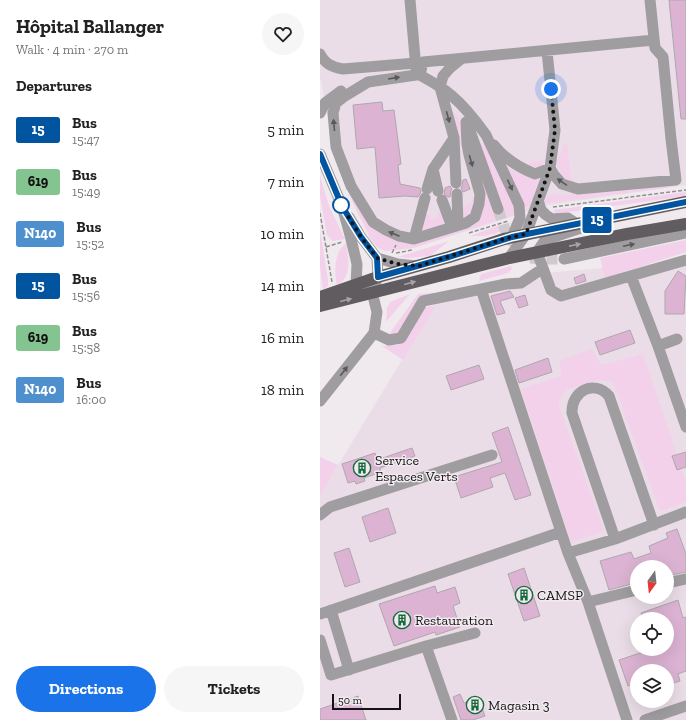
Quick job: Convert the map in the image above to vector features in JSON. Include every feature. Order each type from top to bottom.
[{"type":"main road","points":[[320,297],[378,277],[512,237],[686,202]]},
{"type":"main road","points":[[320,306],[509,258],[686,224]]},
{"type":"street","points":[[410,0],[418,75]]},
{"type":"street","points":[[550,168],[562,184],[578,189],[681,179],[663,57],[655,48],[650,0]]},
{"type":"street","points":[[418,75],[423,62],[654,40]]},
{"type":"street","points":[[509,258],[526,234],[550,168],[555,130],[547,51]]},
{"type":"street","points":[[320,54],[323,60],[333,67],[343,69],[416,63]]},
{"type":"street","points":[[455,226],[456,189],[454,138],[440,87],[443,76],[461,59]]},
{"type":"street","points":[[320,113],[325,103],[347,86],[418,75],[440,87],[451,95],[480,125],[486,135],[519,205],[520,218],[512,237]]},
{"type":"street","points":[[368,82],[336,103],[333,113],[336,147],[351,186],[373,222],[400,236],[414,239],[466,223],[474,217],[479,204],[480,194],[469,156],[466,122]]},
{"type":"street","points":[[451,95],[470,131],[498,209]]},
{"type":"street","points":[[486,135],[499,152],[524,170],[535,174],[550,168]]},
{"type":"street","points":[[414,239],[433,195],[433,169],[454,138]]},
{"type":"street","points":[[320,154],[342,206],[357,264],[356,285],[372,292]]},
{"type":"street","points":[[433,195],[455,226]]},
{"type":"street","points":[[538,200],[541,210],[546,215],[552,218],[568,218],[577,224]]},
{"type":"street","points":[[320,401],[374,333],[377,312],[372,292],[378,277],[377,258],[361,237],[342,206]]},
{"type":"street","points":[[619,216],[545,240],[537,252],[551,290],[561,296],[686,260]]},
{"type":"street","points":[[564,259],[686,232]]},
{"type":"street","points":[[377,258],[398,264],[419,266]]},
{"type":"street","points":[[374,333],[389,340],[401,338],[423,301],[506,284],[521,283],[542,269]]},
{"type":"street","points":[[631,276],[658,346],[686,427]]},
{"type":"street","points":[[481,289],[568,553],[588,602],[627,720]]},
{"type":"street","points":[[658,346],[677,339]]},
{"type":"street","points":[[615,539],[572,413],[572,406],[576,396],[586,389],[598,389],[605,392],[609,396],[654,525]]},
{"type":"street","points":[[320,515],[330,507],[492,455]]},
{"type":"street","points":[[568,553],[615,539],[686,512]]},
{"type":"street","points":[[320,614],[561,532]]},
{"type":"street","points":[[674,582],[686,579]]},
{"type":"street","points":[[588,602],[630,592]]},
{"type":"street","points":[[331,610],[349,670]]},
{"type":"street","points":[[320,640],[331,675],[474,633]]},
{"type":"street","points":[[426,646],[452,720]]},
{"type":"street","points":[[645,720],[686,706]]},
{"type":"path","points":[[549,208],[686,190]]},
{"type":"path","points":[[320,213],[333,293]]},
{"type":"path","points":[[326,247],[351,239]]},
{"type":"shaded area","points":[[320,0],[686,0],[686,185],[549,205],[413,248],[385,251],[377,247],[370,238],[355,208],[338,168],[320,77]]},
{"type":"shaded area","points":[[452,111],[461,122],[461,147],[449,113]]},
{"type":"shaded area","points":[[546,138],[554,141],[548,158]]},
{"type":"shaded area","points":[[470,140],[495,214],[504,212],[480,147],[484,144],[508,188],[517,214],[413,248],[385,251],[377,247],[370,238],[346,187],[372,229],[401,243],[413,242],[477,217]]},
{"type":"shaded area","points":[[564,144],[567,145],[571,178],[576,184],[565,178],[556,161]]},
{"type":"shaded area","points":[[546,160],[539,167],[534,169],[528,165],[530,162]]},
{"type":"shaded area","points":[[505,165],[518,173],[532,175],[543,174],[529,207],[525,207]]},
{"type":"shaded area","points":[[320,176],[329,206],[345,239],[333,241],[327,235],[320,196]]},
{"type":"shaded area","points":[[665,185],[666,188],[547,203],[544,202],[553,194],[561,195]]},
{"type":"shaded area","points":[[686,192],[686,196],[555,214],[554,210]]},
{"type":"shaded area","points":[[474,196],[471,211],[461,220],[463,208],[471,202]]},
{"type":"shaded area","points":[[437,212],[441,213],[446,223],[415,234],[424,215],[429,214],[431,220],[437,218]]},
{"type":"shaded area","points":[[512,223],[501,231],[492,234],[470,236],[500,225]]},
{"type":"shaded area","points":[[320,230],[328,280],[328,286],[323,290],[320,267]]},
{"type":"shaded area","points":[[686,240],[686,252],[605,278],[600,258]]},
{"type":"shaded area","points":[[449,241],[430,256],[408,258],[398,257]]},
{"type":"shaded area","points":[[346,243],[348,260],[347,272],[342,282],[337,285],[335,274],[337,257],[339,251]]},
{"type":"shaded area","points":[[686,261],[686,720],[320,720],[320,495],[442,294],[544,273]]},
{"type":"shaded area","points":[[511,266],[512,269],[508,273],[479,281],[481,274]]},
{"type":"shaded area","points":[[435,293],[418,302],[400,335],[387,337],[418,294]]},
{"type":"shaded area","points":[[410,294],[386,322],[387,308],[390,302]]},
{"type":"shaded area","points":[[436,305],[403,360],[382,346],[398,345],[406,339],[422,308]]},
{"type":"shaded area","points":[[592,349],[601,365],[643,354],[686,482],[686,502],[660,511],[613,382],[597,380],[566,390],[558,403],[604,531],[571,542],[521,389],[562,376],[559,361]]},
{"type":"shaded area","points":[[320,457],[338,465],[320,496]]},
{"type":"building","points":[[669,0],[686,0],[686,119],[681,119]]},
{"type":"building","points":[[382,102],[383,111],[394,110],[401,164],[398,165],[400,184],[420,188],[421,192],[418,197],[405,196],[379,198],[375,147],[357,149],[353,105]]},
{"type":"building","points":[[466,179],[470,189],[463,192],[461,188],[463,180]]},
{"type":"building","points":[[450,186],[452,189],[450,197],[448,197],[444,194],[445,188]]},
{"type":"building","points":[[678,271],[686,276],[684,314],[665,314],[665,291]]},
{"type":"building","points":[[584,274],[586,281],[576,284],[574,278]]},
{"type":"building","points":[[510,291],[514,297],[500,301],[505,313],[497,315],[491,296]]},
{"type":"building","points":[[525,295],[528,305],[519,308],[515,298]]},
{"type":"building","points":[[630,330],[635,343],[600,355],[595,342]]},
{"type":"building","points":[[548,358],[552,372],[519,383],[515,370]]},
{"type":"building","points":[[479,365],[484,379],[451,390],[446,376]]},
{"type":"building","points":[[508,427],[531,495],[515,500],[505,473],[490,478],[493,487],[461,498],[454,477],[502,462],[492,433]]},
{"type":"building","name":"Service Espaces Verts","points":[[412,448],[415,456],[380,468],[381,472],[364,478],[365,481],[356,484],[355,481],[348,483],[342,464],[375,453],[377,460]]},
{"type":"building","points":[[686,452],[686,467],[677,470],[672,456]]},
{"type":"building","points":[[388,508],[396,533],[370,542],[362,517]]},
{"type":"building","points":[[677,529],[686,554],[686,572],[674,574],[674,560],[630,560],[630,584],[609,590],[600,561],[631,552],[634,559],[651,553],[649,546],[668,538],[666,533]]},
{"type":"building","points":[[349,548],[360,582],[345,587],[334,553]]},
{"type":"building","name":"CAMSP","points":[[524,568],[540,616],[524,621],[508,574]]},
{"type":"building","points":[[435,586],[437,593],[455,587],[460,603],[453,606],[460,627],[436,635],[435,632],[394,646],[379,604]]},
{"type":"building","points":[[678,600],[683,618],[686,617],[686,671],[678,674],[680,681],[674,683],[674,664],[630,664],[630,685],[628,686],[619,660],[631,656],[674,656],[674,612],[644,612],[667,604],[674,604],[674,601]]},
{"type":"building","points":[[460,694],[464,703],[478,698],[485,716],[473,720],[461,720],[453,697]]},
{"type":"building","points":[[358,696],[366,720],[320,720],[320,709]]},
{"type":"tunnel","points":[[498,209],[506,232],[515,244]]},
{"type":"tunnel","points":[[530,258],[564,259]]},
{"type":"bus line","name":"15","points":[[320,154],[342,206],[361,237],[377,258],[378,277],[512,237],[686,202]]},
{"type":"place","name":"Service Espaces Verts","points":[[362,468]]},
{"type":"place","name":"CAMSP","points":[[524,595]]},
{"type":"place","name":"Restauration","points":[[402,620]]},
{"type":"place","name":"Magasin 3","points":[[475,705]]},
{"type":"route","points":[[341,205],[361,237],[377,258],[398,264],[419,266],[504,239],[526,234],[550,168],[555,130],[551,89]]}]
